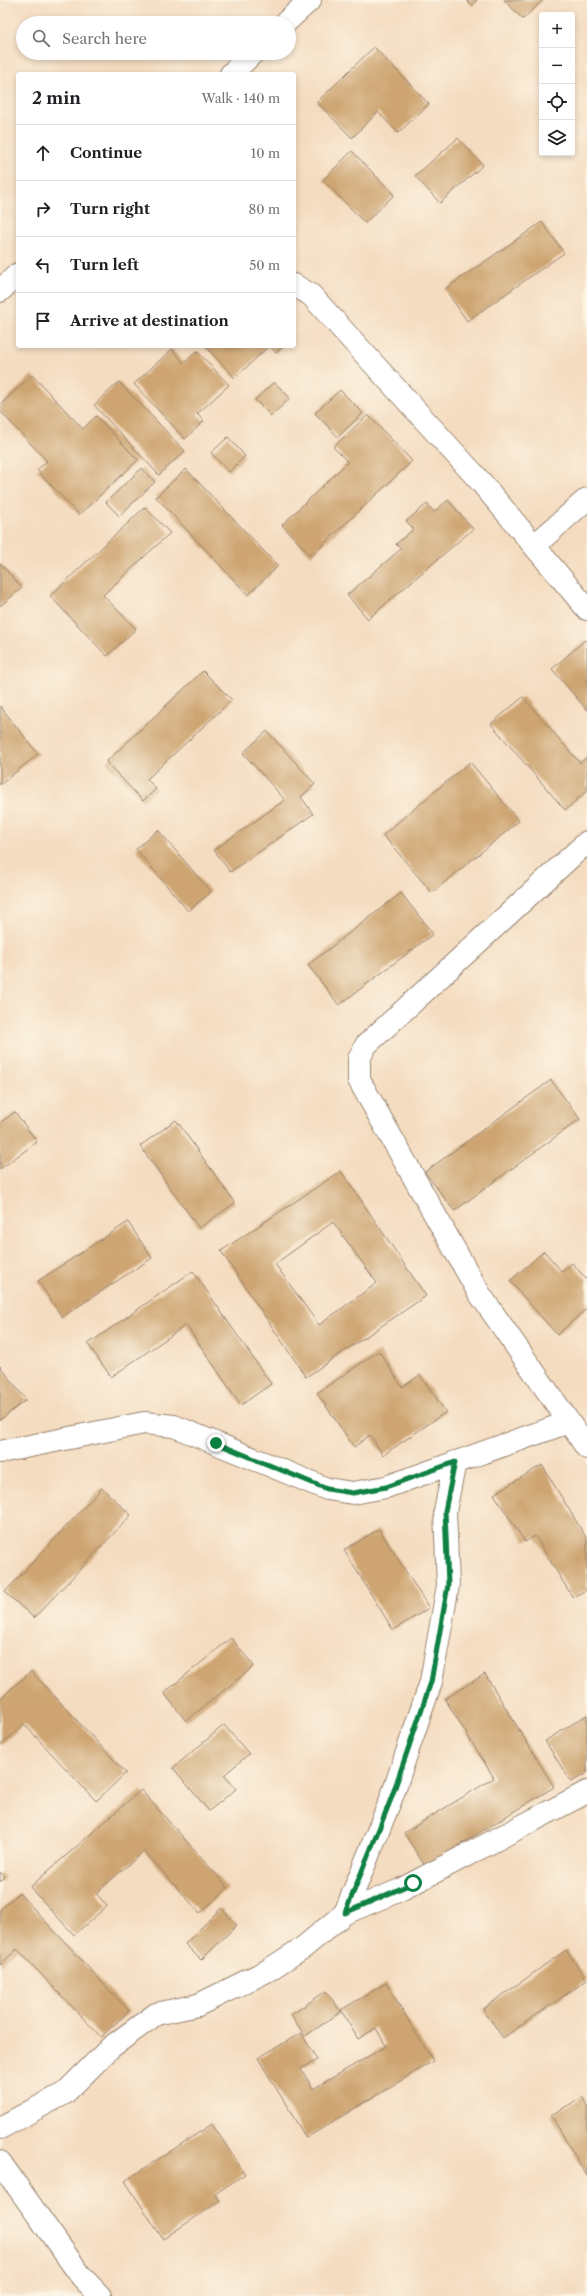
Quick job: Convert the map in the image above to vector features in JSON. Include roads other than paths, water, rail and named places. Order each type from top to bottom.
[{"type":"street","points":[[293,16],[310,0]]},
{"type":"street","points":[[233,72],[246,60]]},
{"type":"street","points":[[0,291],[16,276]]},
{"type":"street","points":[[296,287],[311,295],[480,481],[587,609]]},
{"type":"street","points":[[0,291],[16,292]]},
{"type":"street","points":[[534,546],[587,499]]},
{"type":"street","points":[[587,842],[366,1045],[359,1058],[359,1080],[479,1293],[587,1448]]},
{"type":"street","points":[[0,1452],[144,1423],[174,1426],[327,1489],[353,1493],[386,1487],[569,1422]]},
{"type":"street","points":[[345,1913],[391,1799],[431,1682],[448,1585],[445,1511],[455,1462]]},
{"type":"street","points":[[0,2128],[65,2093],[111,2047],[156,2014],[198,2005],[267,1970],[304,1947],[345,1913],[400,1890],[587,1792]]},
{"type":"street","points":[[0,2162],[81,2276],[100,2296]]}]
